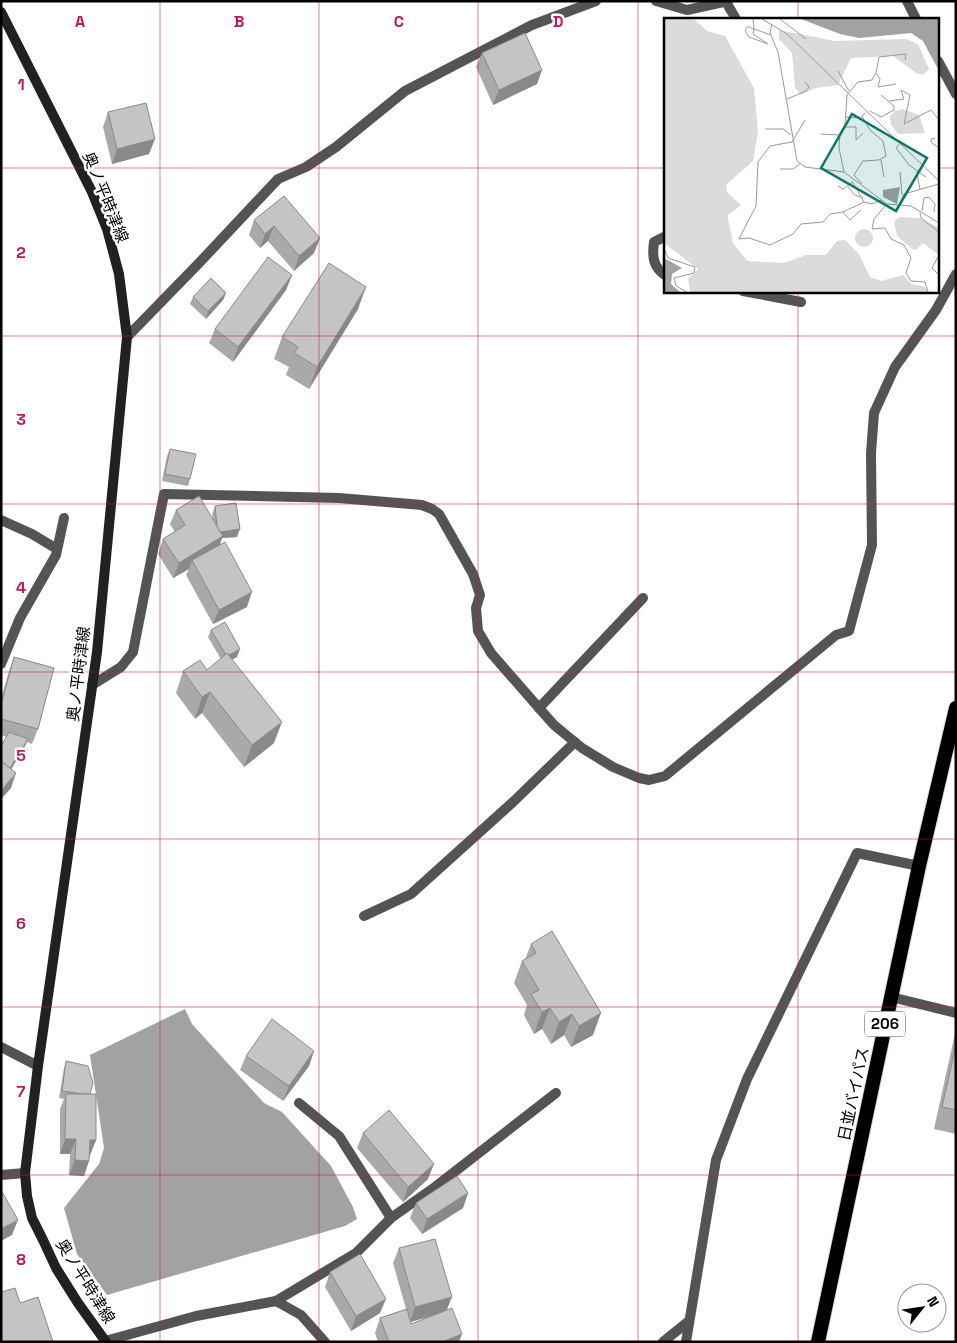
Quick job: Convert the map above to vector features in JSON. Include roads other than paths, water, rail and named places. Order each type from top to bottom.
[{"type":"highway","name":"日並バイパス","points":[[818,1342],[919,866],[956,708]]},
{"type":"main road","name":"奥ノ平時津線","points":[[1,12],[92,192],[107,229],[119,274],[127,337],[98,642],[38,1066],[25,1173],[27,1196],[36,1225],[56,1268],[105,1341]]},
{"type":"street","points":[[656,1],[687,10],[727,1],[736,18]]},
{"type":"street","points":[[907,1],[916,18]]},
{"type":"street","points":[[127,337],[278,179],[306,167],[336,147],[405,91],[532,25],[589,2]]},
{"type":"street","points":[[940,65],[956,94]]},
{"type":"street","points":[[664,237],[654,242],[652,256],[658,271],[664,275]]},
{"type":"street","points":[[92,686],[121,667],[133,652],[164,494],[339,498],[422,504],[440,514],[473,574],[480,595],[476,608],[478,631],[492,653],[554,725],[575,742],[613,767],[639,778],[649,780],[665,776],[836,635],[849,631],[872,545],[871,453],[874,413],[895,367],[936,310],[956,274]]},
{"type":"street","points":[[748,292],[800,302]]},
{"type":"street","points":[[1,664],[20,618],[56,555],[64,518]]},
{"type":"street","points":[[1,520],[32,534],[57,549]]},
{"type":"street","points":[[539,708],[643,598]]},
{"type":"street","points":[[364,916],[411,894],[575,742]]},
{"type":"street","points":[[686,1342],[716,1160],[747,1079],[857,853],[919,866]]},
{"type":"street","points":[[891,998],[956,1013]]},
{"type":"street","points":[[1,1047],[38,1066]]},
{"type":"street","points":[[105,1341],[196,1316],[276,1301],[356,1252],[391,1218],[435,1187],[556,1093]]},
{"type":"street","points":[[299,1103],[339,1136],[391,1218]]},
{"type":"street","points":[[1,1175],[25,1173]]},
{"type":"street","points":[[276,1301],[301,1315],[326,1342]]},
{"type":"street","points":[[663,1342],[689,1321]]}]
